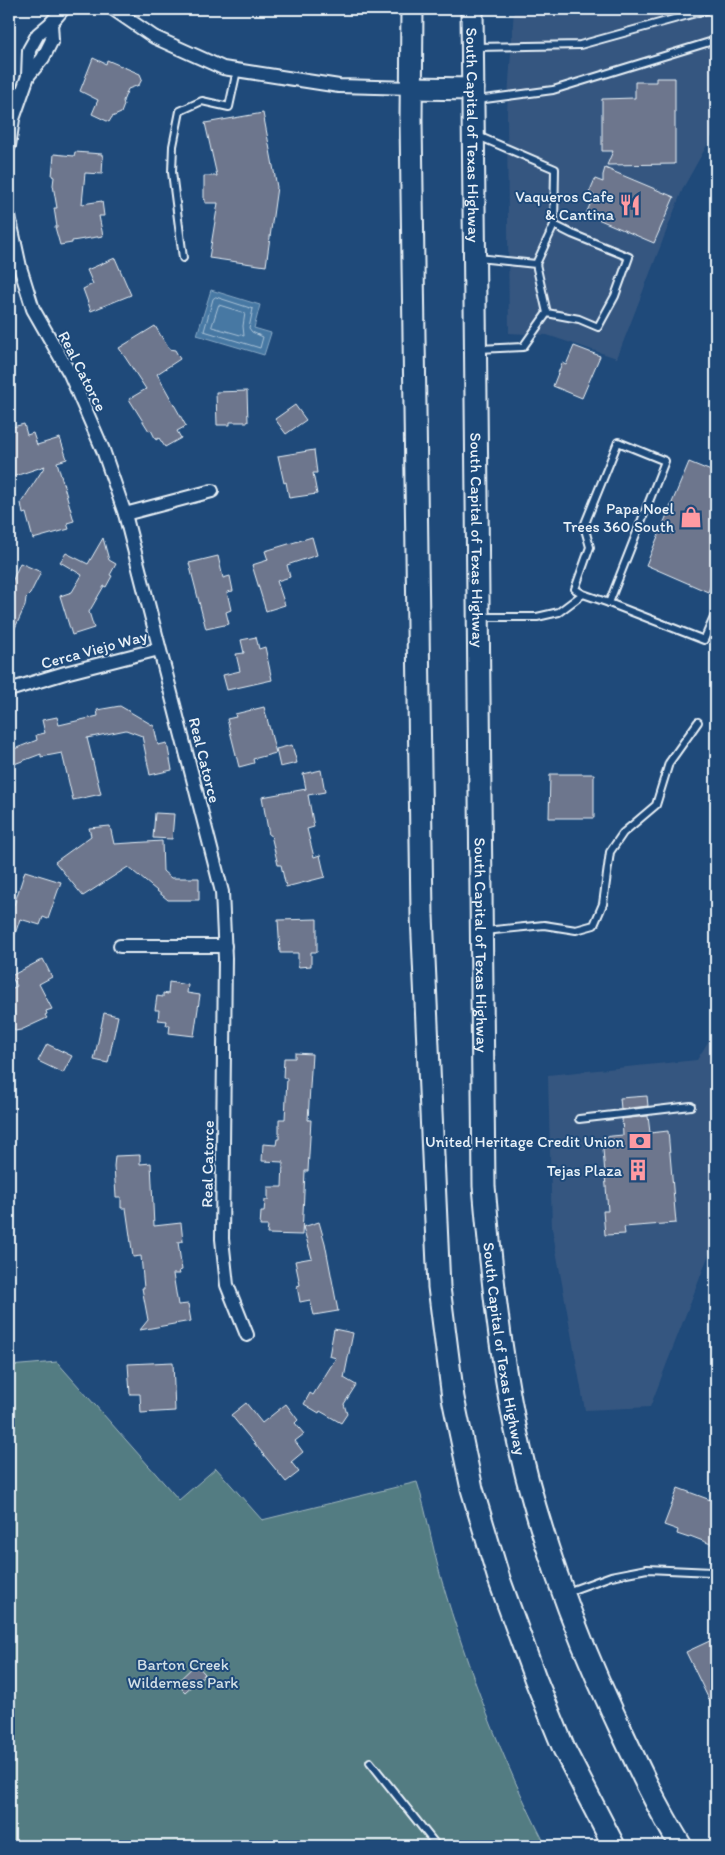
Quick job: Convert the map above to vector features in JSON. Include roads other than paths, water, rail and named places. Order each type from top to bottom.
[{"type":"highway","points":[[412,9],[411,120],[422,915],[439,1287],[444,1337],[453,1398],[472,1490],[499,1579],[535,1678],[564,1749],[614,1846]]},
{"type":"highway","name":"South Capital of Texas Highway","points":[[472,9],[477,349],[484,1186],[491,1271],[500,1341],[515,1427],[537,1511],[564,1593],[598,1682],[638,1770],[681,1846]]},
{"type":"highway","points":[[412,88],[473,95]]},
{"type":"street","points":[[9,146],[13,119],[28,76],[43,58],[52,40],[51,24],[63,9]]},
{"type":"street","points":[[112,9],[154,37],[223,68],[339,86],[412,88]]},
{"type":"street","name":"Real Catorce","points":[[9,216],[20,267],[33,309],[70,374],[103,450],[125,514],[222,892],[225,946],[222,1239],[227,1284],[247,1335]]},
{"type":"street","points":[[125,514],[212,491]]},
{"type":"street","name":"Cerca Viejo Way","points":[[9,690],[159,648]]},
{"type":"street","points":[[120,946],[225,946]]},
{"type":"lane","points":[[473,48],[580,45],[710,9]]},
{"type":"lane","points":[[473,95],[553,90],[716,40]]},
{"type":"lane","points":[[183,258],[172,172],[172,146],[180,111],[202,101],[229,107],[237,70]]},
{"type":"lane","points":[[473,134],[555,169],[554,225],[536,264],[547,313],[523,347],[477,349]]},
{"type":"lane","points":[[547,313],[580,319],[598,327],[615,296],[629,257],[554,225]]},
{"type":"lane","points":[[475,257],[536,264]]},
{"type":"lane","points":[[609,603],[665,461],[618,442],[584,526],[590,547],[575,589],[583,594],[704,640],[716,613]]},
{"type":"lane","points":[[479,617],[537,617],[559,612],[583,594]]},
{"type":"lane","points":[[482,931],[544,925],[576,930],[594,925],[603,904],[610,852],[623,833],[656,804],[669,764],[698,722]]},
{"type":"lane","points":[[579,1119],[691,1106]]},
{"type":"lane","points":[[564,1593],[612,1576],[647,1569],[712,1572],[716,1576]]},
{"type":"lane","points":[[370,1762],[437,1846]]},
{"type":"water","points":[[211,290],[260,305],[254,328],[271,333],[264,355],[197,335]]},
{"type":"place","name":"Vaqueros Cafe & Cantina","points":[[630,205]]},
{"type":"place","name":"Papa Noel Trees 360 South","points":[[691,517]]},
{"type":"place","name":"United Heritage Credit Union","points":[[640,1141]]},
{"type":"place","name":"Tejas Plaza","points":[[638,1170]]},
{"type":"park label","name":"Barton Creek Wilderness Park","points":[[183,1673]]}]
